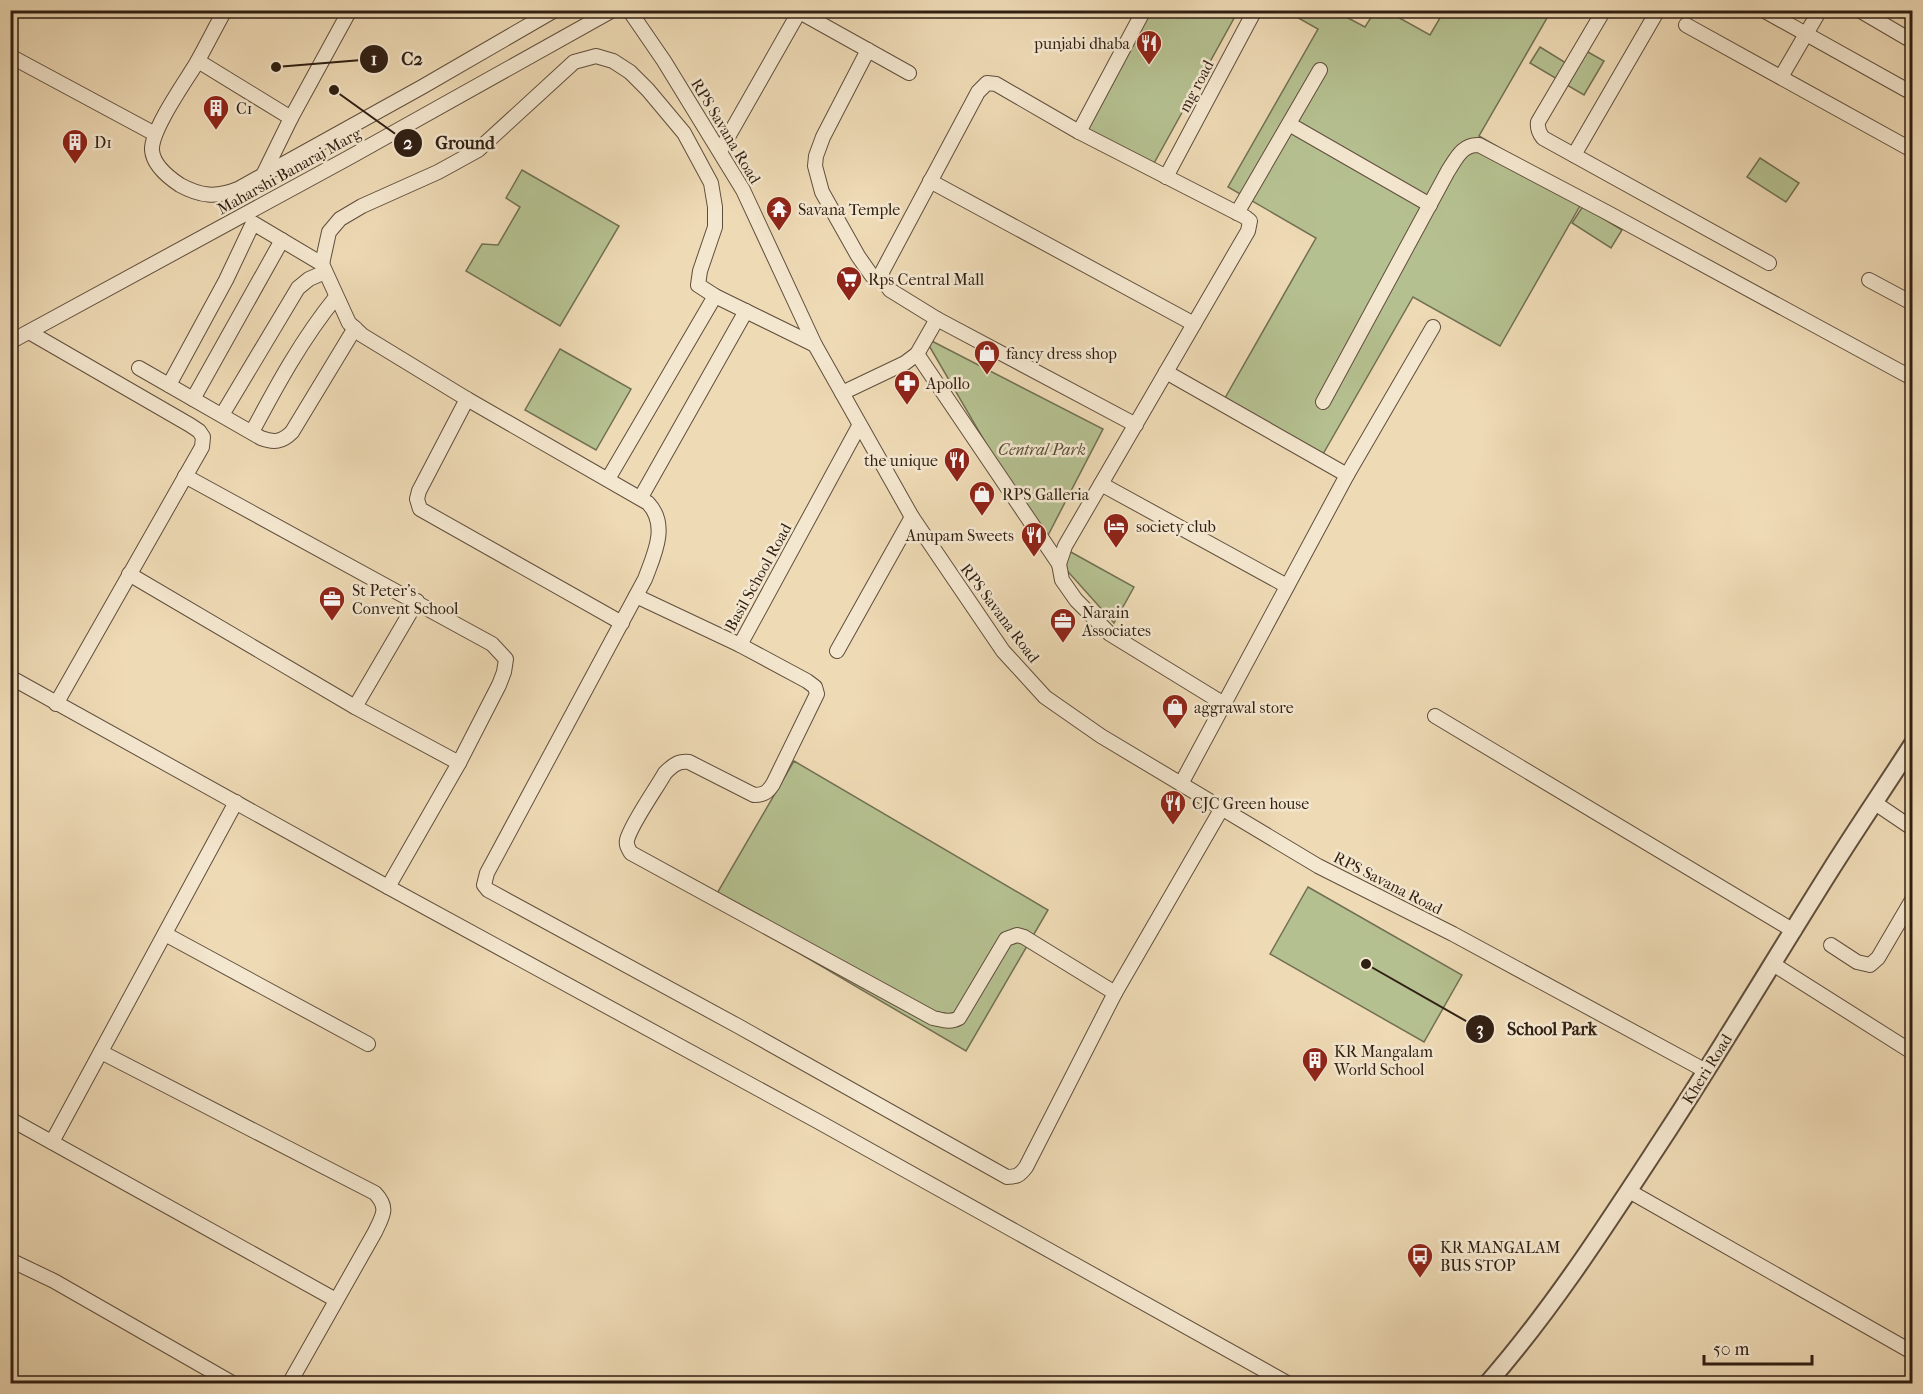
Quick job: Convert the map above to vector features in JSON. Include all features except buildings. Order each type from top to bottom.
[{"type":"street","points":[[225,10],[155,134],[152,146],[155,162],[167,176],[195,192],[207,195],[226,194],[422,87],[555,10]]},
{"type":"street","points":[[264,173],[350,10]]},
{"type":"street","name":"Maharshi Banaraj Marg","points":[[10,342],[350,157],[613,10]]},
{"type":"street","name":"RPS Savana Road","points":[[629,10],[664,61],[743,190],[815,345],[912,517],[1004,651],[1045,697],[1101,736],[1318,866],[1453,934],[1706,1071]]},
{"type":"street","points":[[1079,132],[1144,10]]},
{"type":"street","name":"mg road","points":[[1166,177],[1255,10]]},
{"type":"street","points":[[1604,10],[1538,122],[1537,128],[1543,138],[1769,263]]},
{"type":"street","points":[[1574,155],[1658,10]]},
{"type":"street","points":[[1763,10],[1912,93]]},
{"type":"street","points":[[1781,77],[1820,10]]},
{"type":"street","points":[[1859,10],[1912,41]]},
{"type":"street","points":[[720,151],[797,11],[909,73]]},
{"type":"street","points":[[1686,25],[1912,150]]},
{"type":"street","points":[[868,50],[823,137],[815,166],[822,192],[858,256],[872,276],[883,280]]},
{"type":"street","points":[[10,56],[155,134]]},
{"type":"street","points":[[815,345],[715,296],[699,285],[698,279],[715,227],[715,207],[711,183],[684,133],[648,90],[630,72],[613,61],[596,56],[574,62],[478,150],[340,219],[329,231],[324,268],[349,323],[362,335],[467,399],[641,497],[654,510],[659,521],[656,550],[636,596],[487,873],[484,885],[488,890],[738,1026],[1007,1177],[1015,1177],[1021,1174],[1026,1167],[1114,993],[1222,808]]},
{"type":"street","points":[[198,61],[291,118]]},
{"type":"street","points":[[1237,213],[1320,70]]},
{"type":"street","points":[[1059,564],[1065,546],[1136,425],[1248,231],[1250,225],[1248,218],[1079,132],[996,84],[987,83],[978,92],[930,181],[882,272],[883,280],[890,290],[937,320],[1136,425]]},
{"type":"street","points":[[1289,124],[1430,205]]},
{"type":"street","points":[[1323,402],[1461,152],[1466,147],[1479,145],[1619,218],[1912,378]]},
{"type":"street","points":[[930,181],[1194,324]]},
{"type":"street","points":[[169,385],[226,280],[253,223],[324,268]]},
{"type":"street","points":[[193,399],[282,240]]},
{"type":"street","points":[[222,415],[298,288],[324,268]]},
{"type":"street","points":[[1869,280],[1912,303]]},
{"type":"street","points":[[608,479],[715,296]]},
{"type":"street","points":[[252,432],[308,332],[336,297]]},
{"type":"street","points":[[641,497],[746,311]]},
{"type":"street","points":[[842,393],[905,363],[917,354],[937,320]]},
{"type":"street","points":[[1181,784],[1347,475],[1433,327]]},
{"type":"street","points":[[139,368],[261,438],[278,442],[286,439],[292,432],[355,328]]},
{"type":"street","points":[[29,332],[199,431],[203,437],[202,447],[56,704]]},
{"type":"street","points":[[917,354],[1059,564],[1062,579],[1076,600],[1110,634],[1224,704]]},
{"type":"street","points":[[1166,372],[1347,475]]},
{"type":"street","points":[[467,399],[419,491],[417,499],[420,508],[622,623]]},
{"type":"street","name":"Basil School Road","points":[[636,596],[740,645],[860,426]]},
{"type":"street","points":[[185,476],[417,601],[492,644],[506,659],[499,685],[459,763],[388,888]]},
{"type":"street","points":[[1101,484],[1287,586]]},
{"type":"street","points":[[837,651],[912,517]]},
{"type":"street","points":[[129,574],[355,706],[459,763]]},
{"type":"street","points":[[355,706],[417,601]]},
{"type":"street","points":[[740,645],[807,681],[815,687],[817,694],[773,784],[763,794],[754,795],[689,762],[680,761],[665,773],[632,828],[626,846],[631,853],[933,1018],[954,1021],[959,1018],[1006,939],[1017,935],[1024,937],[1114,993]]},
{"type":"street","points":[[10,677],[388,888],[819,1122],[1289,1383]]},
{"type":"street","points":[[1435,716],[1794,931]]},
{"type":"street","name":"Kheri Road","points":[[1487,1383],[1512,1355],[1564,1286],[1629,1191],[1912,746]]},
{"type":"street","points":[[52,1142],[236,802]]},
{"type":"street","points":[[1875,803],[1912,828]]},
{"type":"street","points":[[1831,945],[1857,962],[1870,965],[1878,958],[1912,900]]},
{"type":"street","points":[[165,934],[368,1044]]},
{"type":"street","points":[[1773,964],[1912,1052]]},
{"type":"street","points":[[101,1052],[375,1193],[382,1201],[384,1208],[379,1225],[289,1383]]},
{"type":"street","points":[[10,1119],[336,1300]]},
{"type":"street","points":[[1629,1191],[1912,1352]]},
{"type":"street","points":[[10,1260],[54,1281],[234,1383]]},
{"type":"green space","points":[[1147,11],[1238,11],[1153,165],[1084,127]]},
{"type":"green space","points":[[1286,11],[1335,11],[1365,27],[1375,11],[1387,11],[1430,35],[1444,11],[1551,11],[1479,136],[1585,197],[1500,346],[1413,297],[1323,454],[1225,398],[1316,238],[1228,187],[1318,29]]},
{"type":"green space","points":[[1540,47],[1566,63],[1557,79],[1530,63]]},
{"type":"green space","points":[[1579,47],[1604,61],[1584,95],[1560,81]]},
{"type":"green space","points":[[1760,158],[1799,183],[1786,202],[1747,177]]},
{"type":"green space","points":[[522,170],[619,226],[560,326],[466,271],[482,244],[498,245],[520,207],[506,198]]},
{"type":"green space","points":[[1583,206],[1622,230],[1611,248],[1572,223]]},
{"type":"green space","name":"Central Park","points":[[924,337],[1103,429],[1044,543]]},
{"type":"green space","points":[[560,349],[631,389],[596,450],[525,410]]},
{"type":"green space","points":[[1069,551],[1134,587],[1114,623],[1062,565]]},
{"type":"green space","points":[[794,761],[1048,910],[966,1051],[712,902]]},
{"type":"green space","points":[[1308,887],[1462,975],[1424,1042],[1270,954]]},
{"type":"place","name":"punjabi dhaba","points":[[1149,66]]},
{"type":"place","name":"C2","points":[[276,67]]},
{"type":"place","name":"Ground","points":[[334,90]]},
{"type":"place","name":"C1","points":[[216,131]]},
{"type":"place","name":"D1","points":[[75,165]]},
{"type":"place","name":"Savana Temple","points":[[779,232]]},
{"type":"place","name":"Rps Central Mall","points":[[849,302]]},
{"type":"place","name":"fancy dress shop","points":[[987,376]]},
{"type":"place","name":"Apollo","points":[[907,406]]},
{"type":"place","name":"the unique","points":[[957,483]]},
{"type":"place","name":"RPS Galleria","points":[[982,517]]},
{"type":"place","name":"society club","points":[[1116,549]]},
{"type":"place","name":"Anupam Sweets","points":[[1034,558]]},
{"type":"place","name":"St Peter's Convent School","points":[[332,622]]},
{"type":"place","name":"Narain Associates","points":[[1063,644]]},
{"type":"place","name":"aggrawal store","points":[[1175,730]]},
{"type":"place","name":"CJC Green house","points":[[1173,826]]},
{"type":"place","name":"School Park","points":[[1366,964]]},
{"type":"place","name":"KR Mangalam World School","points":[[1315,1083]]},
{"type":"place","name":"KR MANGALAM BUS STOP","points":[[1420,1279]]}]
